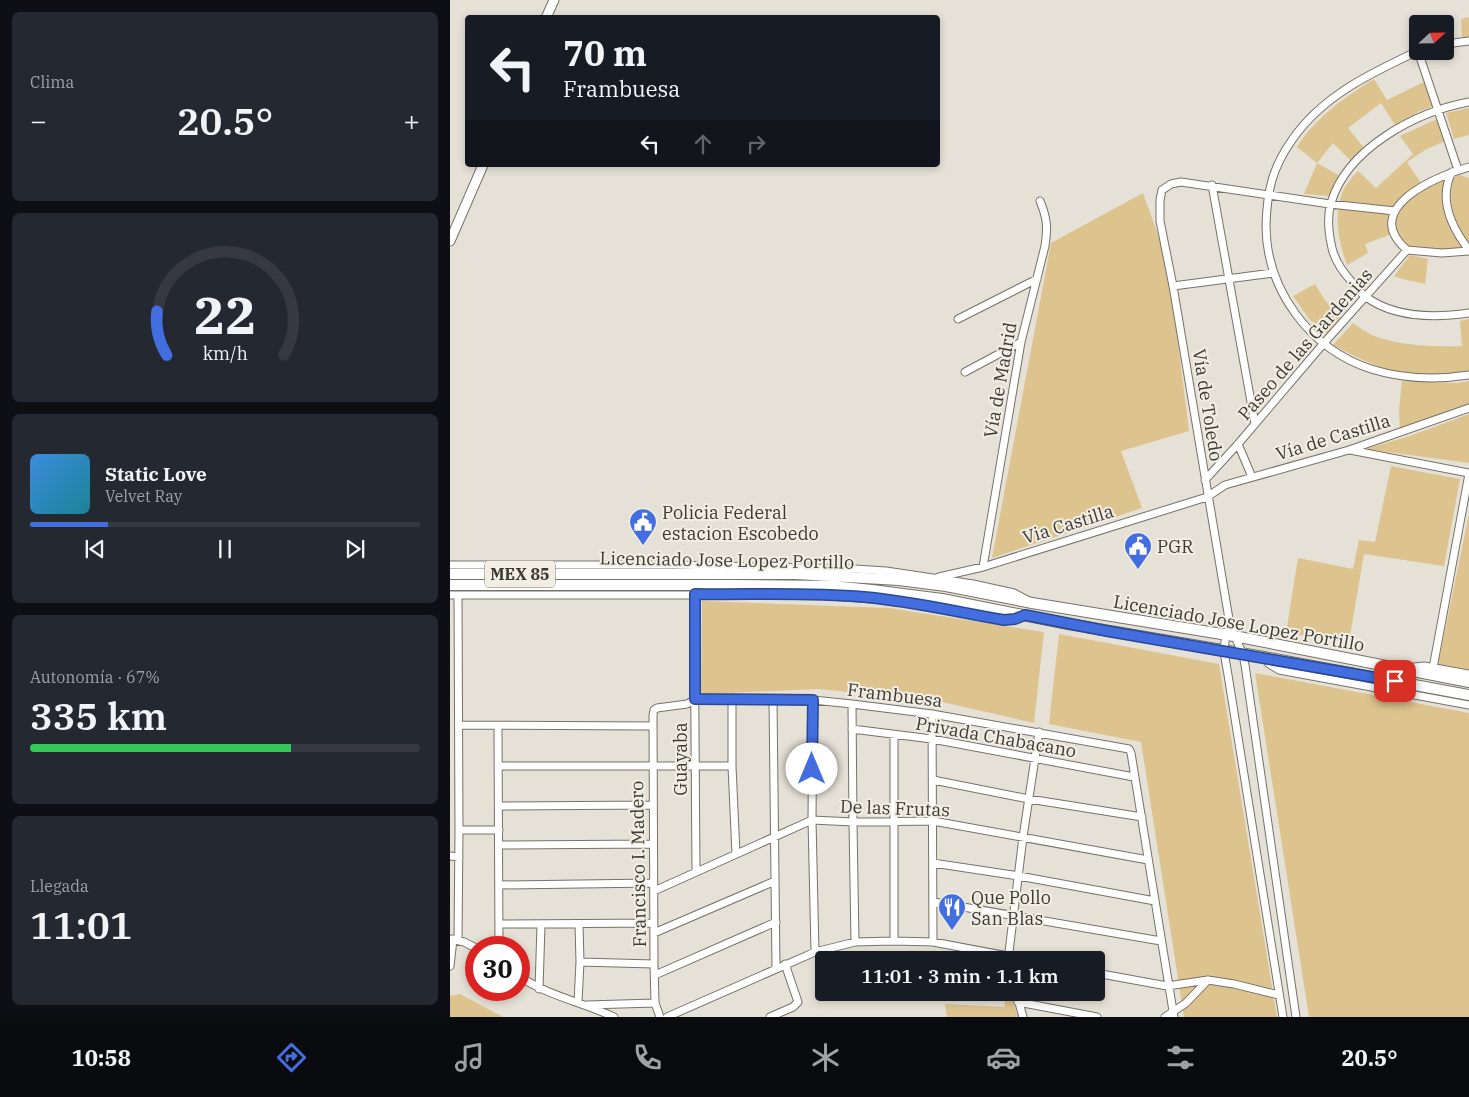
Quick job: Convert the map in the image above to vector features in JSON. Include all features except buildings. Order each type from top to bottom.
[{"type":"highway","name":"Licenciado Jose Lopez Portillo","points":[[450,574],[590,580],[694,590],[816,586],[856,588],[942,599],[1224,652],[1264,657],[1469,695]]},
{"type":"highway","name":"Licenciado Jose Lopez Portillo","points":[[450,585],[796,574],[873,578],[946,586],[1032,603],[1229,636],[1469,682]]},
{"type":"main road","points":[[547,15],[554,0]]},
{"type":"main road","points":[[450,241],[482,167]]},
{"type":"street","points":[[1454,43],[1469,41]]},
{"type":"street","points":[[1409,55],[1360,79],[1321,109],[1293,138],[1276,170],[1268,194],[1266,233],[1268,252],[1273,273],[1297,317],[1308,330],[1324,343],[1355,362],[1392,374],[1436,378],[1469,375]]},
{"type":"street","points":[[1421,60],[1437,110],[1463,170]]},
{"type":"street","points":[[1469,102],[1437,110],[1392,133],[1366,151],[1347,172],[1338,186],[1330,204],[1329,228],[1333,253],[1343,272],[1365,297],[1381,306],[1411,314],[1433,316],[1469,313]]},
{"type":"street","points":[[1463,170],[1446,187],[1448,212],[1458,234],[1469,250],[1442,253],[1407,250],[1398,241],[1392,228],[1392,217],[1395,211],[1419,188],[1433,179],[1463,170]]},
{"type":"street","name":"Vía de Toledo","points":[[1212,185],[1180,182],[1171,184],[1162,190],[1160,221],[1173,286],[1230,625],[1229,636]]},
{"type":"street","points":[[1255,424],[1212,185],[1330,204],[1395,211]]},
{"type":"street","name":"Vía de Madrid","points":[[983,566],[1021,342],[1047,231],[1046,215],[1040,201]]},
{"type":"street","name":"Paseo de las Gardenias","points":[[1205,480],[1407,250]]},
{"type":"street","points":[[1173,286],[1273,273]]},
{"type":"street","points":[[958,318],[1037,279]]},
{"type":"street","points":[[965,372],[1021,342]]},
{"type":"street","name":"Vía de Castilla","points":[[1207,497],[1225,486],[1350,450],[1469,408]]},
{"type":"street","points":[[1238,444],[1252,477]]},
{"type":"street","points":[[1350,450],[1469,473],[1433,668]]},
{"type":"street","name":"Via Castilla","points":[[937,578],[983,566],[1207,497]]},
{"type":"street","name":"Licenciado Jose Lopez Portillo","points":[[450,565],[796,566],[886,571],[973,584],[1021,595],[1032,603]]},
{"type":"street","name":"Licenciado Jose Lopez Portillo","points":[[454,595],[694,590]]},
{"type":"street","name":"Guayaba","points":[[694,590],[696,872]]},
{"type":"street","points":[[450,966],[454,939],[459,857],[459,725],[454,595]]},
{"type":"street","points":[[1229,636],[1224,652],[1283,1017]]},
{"type":"street","points":[[1229,636],[1243,655],[1296,1017]]},
{"type":"street","points":[[1264,657],[1269,664],[1279,670],[1469,704]]},
{"type":"street","points":[[1400,669],[1414,666],[1469,674]]},
{"type":"street","points":[[732,698],[732,766],[736,854]]},
{"type":"street","name":"Frambuesa","points":[[654,710],[660,707],[687,704],[695,699],[732,698],[813,700],[932,714],[1130,750],[1134,777]]},
{"type":"street","points":[[773,699],[776,968]]},
{"type":"street","points":[[667,1017],[815,952],[812,820],[813,700]]},
{"type":"street","points":[[852,704],[852,822],[856,942]]},
{"type":"street","points":[[450,712],[458,708]]},
{"type":"street","name":"Francisco I. Madero","points":[[654,710],[652,726],[654,964],[655,1002],[660,1017]]},
{"type":"street","points":[[932,714],[933,942]]},
{"type":"street","points":[[459,725],[652,726]]},
{"type":"street","points":[[498,726],[500,936]]},
{"type":"street","name":"Privada Chabacano","points":[[852,729],[932,739],[1134,777]]},
{"type":"street","points":[[1009,951],[1023,837],[1039,732]]},
{"type":"street","points":[[894,735],[892,821],[894,941]]},
{"type":"street","points":[[498,766],[732,766]]},
{"type":"street","points":[[1134,777],[1173,1015]]},
{"type":"street","points":[[933,780],[1029,799],[1142,817]]},
{"type":"street","points":[[499,806],[652,806]]},
{"type":"street","name":"De las Frutas","points":[[654,891],[812,820],[852,822],[933,821],[1148,860]]},
{"type":"street","points":[[459,830],[499,830]]},
{"type":"street","points":[[500,845],[652,844]]},
{"type":"street","points":[[450,856],[459,857]]},
{"type":"street","points":[[933,863],[1019,876],[1155,901]]},
{"type":"street","points":[[654,933],[775,881]]},
{"type":"street","points":[[500,885],[653,883]]},
{"type":"street","points":[[934,902],[1161,941]]},
{"type":"street","points":[[655,976],[776,922]]},
{"type":"street","points":[[500,924],[654,923]]},
{"type":"street","points":[[578,1002],[579,924]]},
{"type":"street","points":[[539,989],[541,925]]},
{"type":"street","points":[[819,951],[856,942],[894,941],[933,942],[975,951]]},
{"type":"street","points":[[580,962],[654,964]]},
{"type":"street","points":[[770,1017],[793,1007],[798,1002],[785,964]]},
{"type":"street","points":[[1105,975],[1167,986],[1208,980],[1279,995]]},
{"type":"street","points":[[1165,1017],[1173,1015],[1208,980]]},
{"type":"street","points":[[530,983],[556,996],[587,1005],[614,1017]]},
{"type":"street","points":[[587,1005],[655,1002]]},
{"type":"street","points":[[1022,1017],[1018,1002],[1097,1017]]},
{"type":"shaded area","points":[[1469,17],[1469,38],[1462,40],[1461,19]]},
{"type":"shaded area","points":[[1374,79],[1387,100],[1426,81],[1434,106],[1420,111],[1395,125],[1381,103],[1348,128],[1364,148],[1351,161],[1333,143],[1317,163],[1297,147],[1304,136],[1322,117],[1352,93]]},
{"type":"shaded area","points":[[1469,108],[1469,135],[1454,139],[1446,113]]},
{"type":"shaded area","points":[[1437,119],[1445,141],[1425,150],[1407,162],[1421,183],[1393,207],[1340,202],[1344,189],[1358,171],[1376,188],[1413,154],[1400,136]]},
{"type":"shaded area","points":[[1317,163],[1340,176],[1329,196],[1304,194]]},
{"type":"shaded area","points":[[1460,175],[1469,178],[1469,243],[1456,220],[1451,202],[1452,185],[1455,177]]},
{"type":"shaded area","points":[[1448,177],[1444,202],[1466,248],[1424,249],[1409,247],[1404,244],[1399,238],[1395,226],[1401,209],[1422,190]]},
{"type":"shaded area","points":[[1143,193],[1168,263],[1189,431],[1121,451],[1142,508],[992,558],[1051,243]]},
{"type":"shaded area","points":[[1338,207],[1390,212],[1388,221],[1389,235],[1365,244],[1368,253],[1347,265],[1339,236]]},
{"type":"shaded area","points":[[1410,255],[1428,259],[1425,284],[1394,276]]},
{"type":"shaded area","points":[[1315,284],[1324,299],[1341,317],[1326,334],[1309,319],[1293,296]]},
{"type":"shaded area","points":[[1469,319],[1469,372],[1434,375],[1386,369],[1333,345],[1353,323],[1374,336],[1387,340],[1429,346],[1462,346],[1460,321]]},
{"type":"shaded area","points":[[1402,381],[1458,383],[1469,381],[1469,404],[1400,430],[1399,410]]},
{"type":"shaded area","points":[[1469,414],[1469,463],[1365,449],[1407,437]]},
{"type":"shaded area","points":[[1391,466],[1460,479],[1444,566],[1364,554],[1349,642],[1286,633],[1298,558],[1353,569],[1359,540],[1375,542]]},
{"type":"shaded area","points":[[1469,514],[1469,670],[1438,664]]},
{"type":"shaded area","points":[[702,601],[889,608],[1044,632],[1034,723],[942,702],[819,689],[701,694]]},
{"type":"shaded area","points":[[1059,634],[1219,664],[1277,1017],[1184,1017],[1141,742],[1049,724]]},
{"type":"shaded area","points":[[1255,673],[1469,713],[1469,1017],[1309,1017]]},
{"type":"shaded area","points":[[460,994],[465,997],[465,1001],[473,1001],[503,1017],[450,1017],[450,996]]},
{"type":"shaded area","points":[[1005,1001],[1013,1001],[1018,1017],[947,1017],[945,1004],[1005,1007]]},
{"type":"place","name":"Policia Federal estacion Escobedo","points":[[643,546]]},
{"type":"place","name":"PGR","points":[[1138,570]]},
{"type":"place","name":"Que Pollo San Blas","points":[[952,931]]},
{"type":"route","points":[[812,769],[813,700],[695,699],[695,594],[862,597],[900,601],[1004,620],[1015,619],[1025,615],[1395,681]]}]
